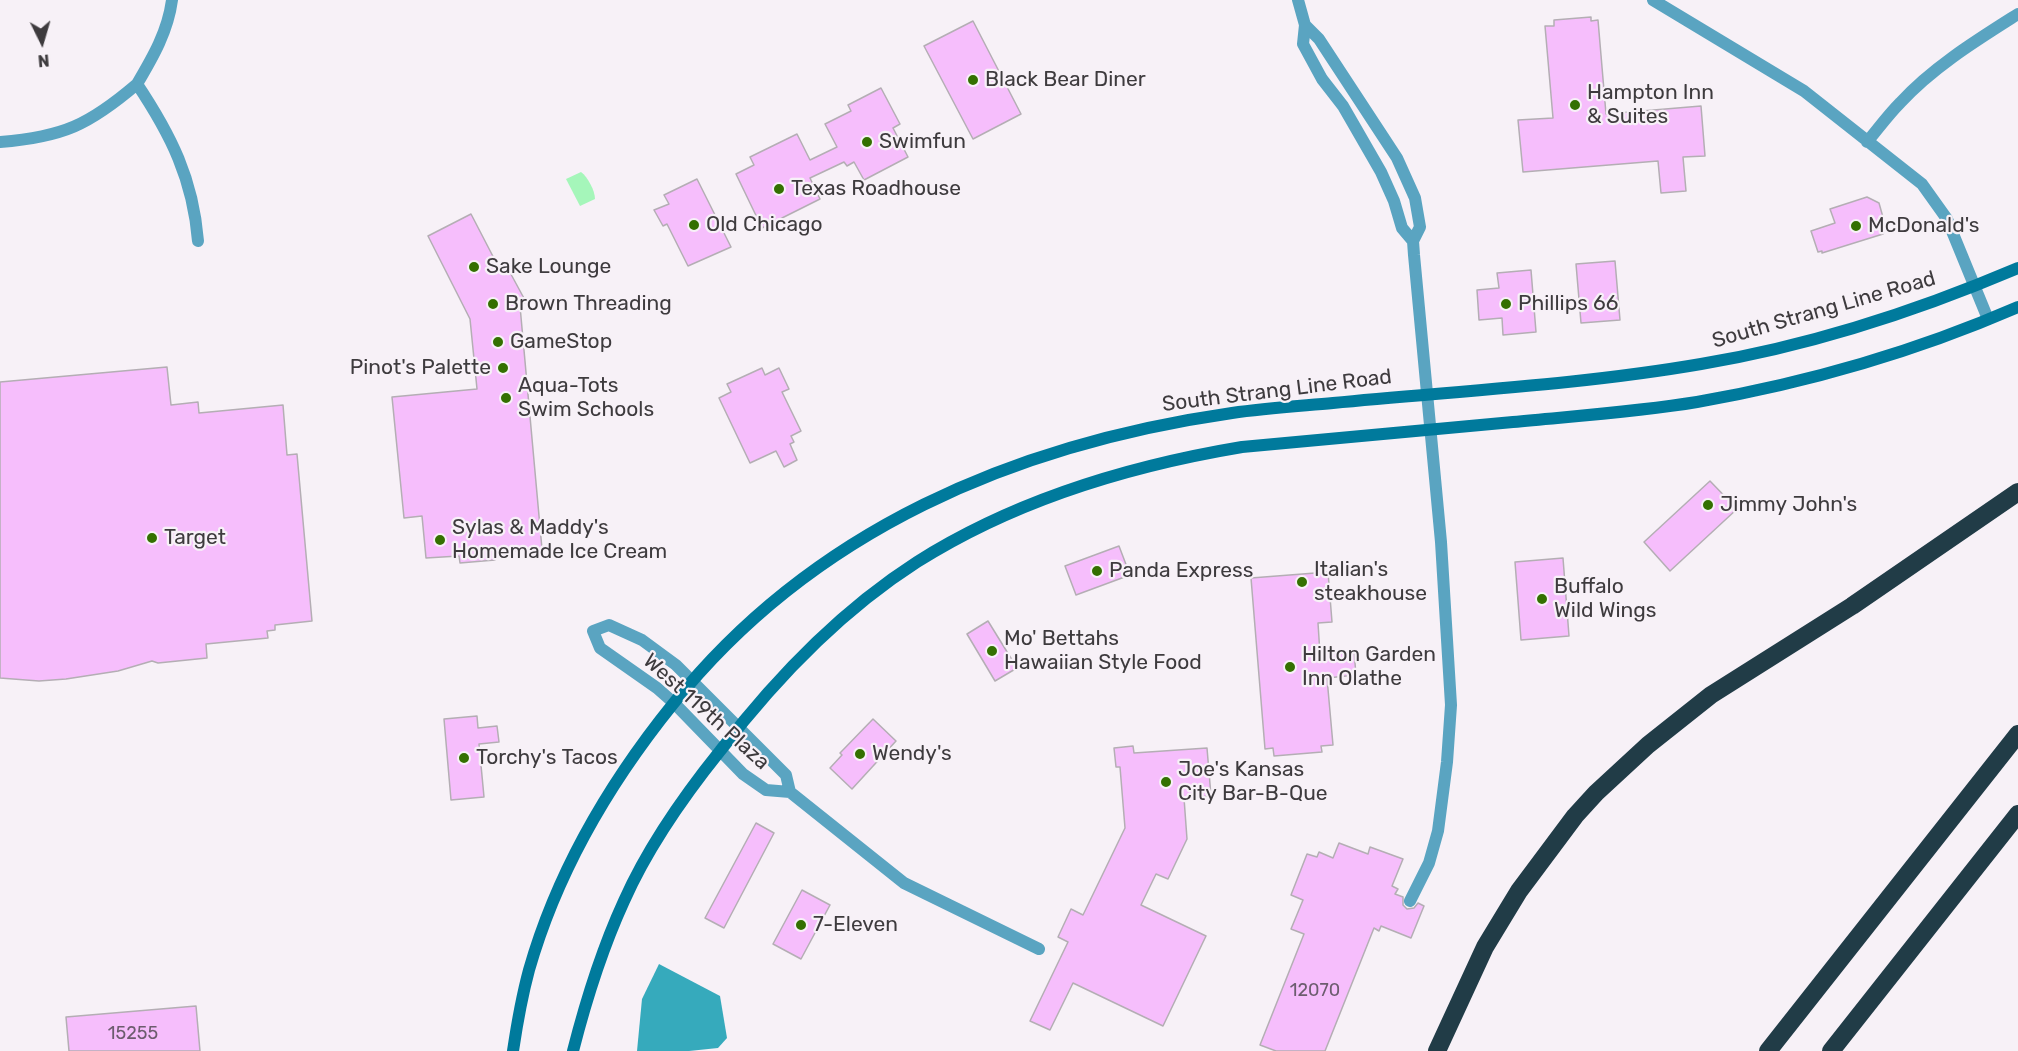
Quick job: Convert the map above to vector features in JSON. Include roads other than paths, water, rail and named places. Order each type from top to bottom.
[{"type":"highway","points":[[1437,1051],[1485,947],[1519,891],[1575,816],[1596,793],[1648,745],[1711,695],[1852,606],[2018,492]]},
{"type":"highway","points":[[1768,1051],[2018,734]]},
{"type":"highway","points":[[1831,1051],[2018,814]]},
{"type":"highway","points":[[1452,1051],[1459,1007]]},
{"type":"main road","name":"South Strang Line Road","points":[[513,1051],[530,968],[549,912],[574,855],[606,795],[644,740],[691,681],[767,605],[869,534],[928,502],[1031,458],[1153,426],[1236,412],[1587,380],[1754,354],[1856,326],[1973,287],[2018,268]]},
{"type":"main road","points":[[573,1051],[587,997],[624,900],[652,848],[682,801],[738,727],[816,641],[864,599],[928,556],[988,523],[1051,496],[1107,478],[1180,458],[1242,447],[1623,412],[1696,402],[1766,388],[1838,370],[2018,307]]},
{"type":"street","points":[[0,142],[45,137],[79,125],[99,115],[137,84],[161,42],[172,0]]},
{"type":"street","points":[[1298,0],[1305,25],[1303,44],[1322,79],[1342,106],[1376,162],[1394,201],[1402,228],[1413,242]]},
{"type":"street","points":[[1653,0],[1804,91],[1922,184],[1947,219],[1988,319]]},
{"type":"street","points":[[1867,142],[1900,102],[1939,68],[1984,35],[2018,14]]},
{"type":"street","points":[[1305,25],[1326,48],[1397,158],[1414,198],[1420,227],[1413,242],[1431,429],[1451,705],[1447,762],[1438,831],[1428,863],[1410,900]]},
{"type":"street","points":[[137,84],[163,123],[183,167],[194,204],[198,241]]},
{"type":"street","name":"West 119th Plaza","points":[[790,792],[786,775],[676,665],[642,640],[609,625],[594,631],[600,648],[657,688],[743,774],[766,790],[790,792],[904,883],[1039,949]]},
{"type":"water","points":[[659,964],[720,996],[727,1038],[718,1048],[689,1051],[637,1051],[642,999]]},
{"type":"place","name":"Black Bear Diner","points":[[973,80]]},
{"type":"place","name":"Hampton Inn & Suites","points":[[1575,105]]},
{"type":"place","name":"Swimfun","points":[[867,142]]},
{"type":"place","name":"Texas Roadhouse","points":[[779,189]]},
{"type":"place","name":"Old Chicago","points":[[694,225]]},
{"type":"place","name":"McDonald's","points":[[1856,226]]},
{"type":"place","name":"Sake Lounge","points":[[474,267]]},
{"type":"place","name":"Brown Threading","points":[[493,304]]},
{"type":"place","name":"Phillips 66","points":[[1506,304]]},
{"type":"place","name":"GameStop","points":[[498,342]]},
{"type":"place","name":"Pinot's Palette","points":[[503,368]]},
{"type":"place","name":"Aqua-Tots Swim Schools","points":[[506,398]]},
{"type":"place","name":"Jimmy John's","points":[[1708,505]]},
{"type":"place","name":"Target","points":[[152,538]]},
{"type":"place","name":"Sylas & Maddy's Homemade Ice Cream","points":[[440,540]]},
{"type":"place","name":"Panda Express","points":[[1097,571]]},
{"type":"place","name":"Italian's steakhouse","points":[[1302,582]]},
{"type":"place","name":"Buffalo Wild Wings","points":[[1542,599]]},
{"type":"place","name":"Mo' Bettahs Hawaiian Style Food","points":[[992,651]]},
{"type":"place","name":"Hilton Garden Inn Olathe","points":[[1290,667]]},
{"type":"place","name":"Wendy's","points":[[860,754]]},
{"type":"place","name":"Torchy's Tacos","points":[[464,758]]},
{"type":"place","name":"Joe's Kansas City Bar-B-Que","points":[[1166,782]]},
{"type":"place","name":"7-Eleven","points":[[801,925]]}]
